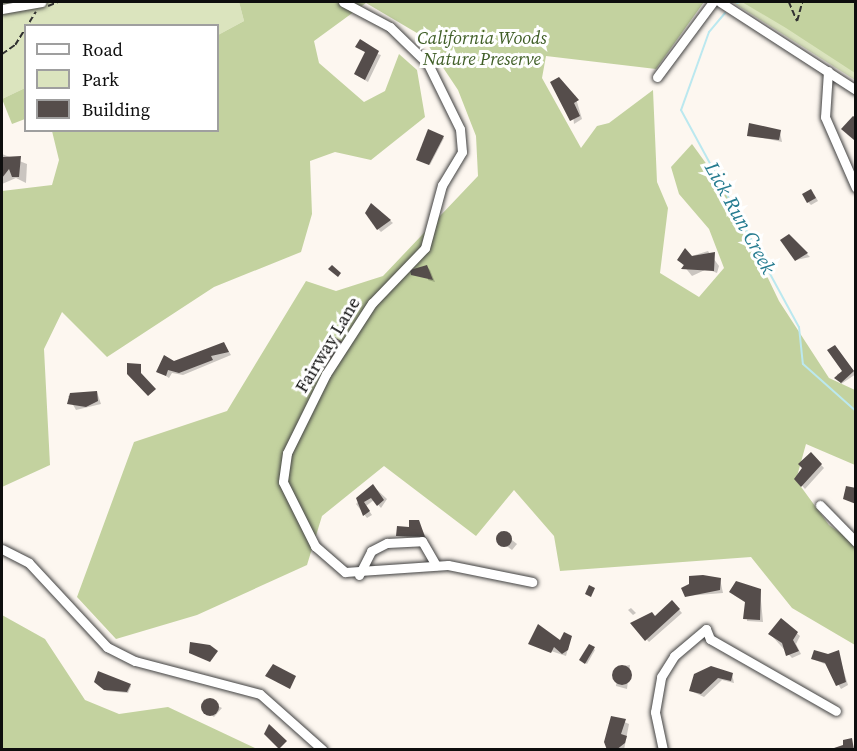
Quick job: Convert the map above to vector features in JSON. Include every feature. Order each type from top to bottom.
[{"type":"street","points":[[2,9],[41,2]]},
{"type":"street","name":"Fairway Lane","points":[[343,2],[390,27],[417,50],[451,108],[462,141],[459,165],[438,195],[428,242],[361,318],[283,463],[286,491],[319,552],[336,568],[359,575],[436,565],[495,571],[532,582]]},
{"type":"street","points":[[657,77],[713,2]]},
{"type":"street","points":[[724,3],[855,90]]},
{"type":"street","points":[[828,71],[825,117],[855,188]]},
{"type":"street","points":[[828,93],[846,83]]},
{"type":"street","points":[[820,504],[855,542]]},
{"type":"street","points":[[359,575],[371,550],[398,542],[422,541],[436,565]]},
{"type":"street","points":[[2,549],[29,563],[107,647],[151,665],[248,687],[275,703],[323,750]]},
{"type":"street","points":[[663,750],[655,712],[661,677],[674,656],[706,629],[710,639],[836,711]]},
{"type":"path","points":[[26,24],[29,17],[58,2]]},
{"type":"path","points":[[789,2],[797,21],[802,2]]},
{"type":"path","points":[[2,54],[15,45],[24,27]]},
{"type":"green space","points":[[2,2],[239,2],[244,21],[219,34],[219,24],[24,24],[24,88],[2,99]]},
{"type":"green space","name":"California Woods Nature Preserve","points":[[239,2],[704,2],[656,69],[546,56],[542,78],[581,148],[597,126],[609,123],[653,90],[657,182],[668,208],[660,273],[699,297],[724,268],[709,229],[679,194],[671,167],[692,144],[726,191],[779,301],[829,378],[855,390],[855,465],[806,444],[796,480],[829,525],[855,543],[855,645],[792,608],[751,557],[560,571],[554,536],[514,490],[476,536],[384,466],[322,516],[307,565],[197,615],[116,639],[77,597],[134,442],[227,411],[306,281],[336,291],[383,276],[478,176],[476,136],[458,90],[422,36],[366,3],[314,41],[319,63],[364,102],[385,91],[399,54],[417,70],[425,117],[371,160],[335,152],[310,161],[312,214],[301,252],[214,287],[107,357],[62,312],[44,349],[50,465],[2,487],[2,191],[52,185],[59,160],[52,132],[219,132],[219,34],[244,21]]},
{"type":"green space","points":[[732,2],[855,2],[855,80]]},
{"type":"green space","points":[[742,2],[855,2],[855,73],[786,28]]},
{"type":"green space","points":[[24,88],[24,119],[12,124],[2,99]]},
{"type":"green space","points":[[2,615],[45,639],[85,700],[119,714],[168,707],[257,749],[2,749]]},
{"type":"building","points":[[360,39],[379,51],[365,80],[354,74],[365,52],[355,47]]},
{"type":"building","points":[[559,77],[579,100],[574,103],[580,116],[570,121],[550,82]]},
{"type":"building","points":[[853,116],[856,118],[854,140],[841,129]]},
{"type":"building","points":[[749,123],[781,130],[779,140],[747,136]]},
{"type":"building","points":[[428,129],[444,136],[429,165],[416,160]]},
{"type":"building","points":[[2,153],[3,157],[21,156],[19,177],[12,177],[9,169],[2,178]]},
{"type":"building","points":[[811,189],[816,198],[807,203],[802,194]]},
{"type":"building","points":[[371,203],[391,220],[377,230],[365,213]]},
{"type":"building","points":[[789,234],[808,253],[795,261],[780,240]]},
{"type":"building","points":[[685,248],[692,256],[715,252],[714,271],[681,269],[684,265],[677,260]]},
{"type":"building","points":[[332,265],[341,273],[338,277],[328,269]]},
{"type":"building","points":[[427,265],[433,280],[411,275],[410,270]]},
{"type":"building","points":[[335,337],[342,342],[324,369],[319,361]]},
{"type":"building","points":[[224,342],[229,352],[211,356],[213,360],[179,373],[168,370],[166,376],[156,372],[164,355],[174,361]]},
{"type":"building","points":[[835,345],[854,371],[841,383],[834,378],[842,371],[827,350]]},
{"type":"building","points":[[127,363],[141,364],[141,373],[156,389],[148,396],[127,374]]},
{"type":"building","points":[[97,391],[98,401],[86,407],[67,404],[70,393]]},
{"type":"building","points":[[811,452],[822,464],[801,487],[794,479],[802,468],[798,464]]},
{"type":"building","points":[[373,484],[384,500],[377,506],[371,498],[364,502],[370,511],[363,516],[356,498]]},
{"type":"building","points":[[846,486],[856,488],[856,504],[843,499]]},
{"type":"building","points":[[409,520],[419,520],[425,537],[396,536],[397,526],[409,527]]},
{"type":"building","points":[[501,531],[507,531],[512,539],[510,545],[501,547],[496,542],[496,536]]},
{"type":"building","points":[[703,575],[721,578],[720,590],[685,597],[681,588],[689,584],[689,576]]},
{"type":"building","points":[[736,581],[761,589],[760,620],[743,619],[745,602],[729,592]]},
{"type":"building","points":[[589,585],[595,588],[591,597],[585,594]]},
{"type":"building","points":[[672,600],[680,609],[645,641],[630,623],[652,612],[655,616]]},
{"type":"building","points":[[781,618],[798,632],[793,640],[799,651],[786,656],[782,643],[768,634]]},
{"type":"building","points":[[538,624],[560,640],[564,632],[572,636],[568,650],[562,654],[554,647],[551,653],[528,644]]},
{"type":"building","points":[[190,642],[210,645],[218,651],[210,662],[189,653]]},
{"type":"building","points":[[589,644],[595,647],[585,664],[579,660]]},
{"type":"building","points":[[814,650],[828,654],[839,650],[846,682],[836,686],[825,663],[811,659]]},
{"type":"building","points":[[273,664],[296,676],[290,689],[265,676]]},
{"type":"building","points":[[622,665],[629,668],[632,675],[629,682],[622,685],[615,682],[612,675],[615,668]]},
{"type":"building","points":[[711,666],[733,673],[731,681],[718,678],[701,694],[689,691],[694,674]]},
{"type":"building","points":[[98,671],[131,684],[127,692],[104,690],[94,682]]},
{"type":"building","points":[[210,698],[216,701],[219,707],[216,713],[210,716],[204,713],[201,707],[204,701]]},
{"type":"building","points":[[611,716],[626,719],[621,734],[627,736],[625,743],[616,750],[607,750],[604,742]]},
{"type":"building","points":[[269,724],[287,741],[279,749],[264,734]]},
{"type":"building","points":[[852,738],[854,750],[828,750],[843,745],[843,740]]},
{"type":"waterway","name":"Lick Run Creek","points":[[725,13],[709,32],[681,110],[799,327],[803,364],[856,411]]}]
